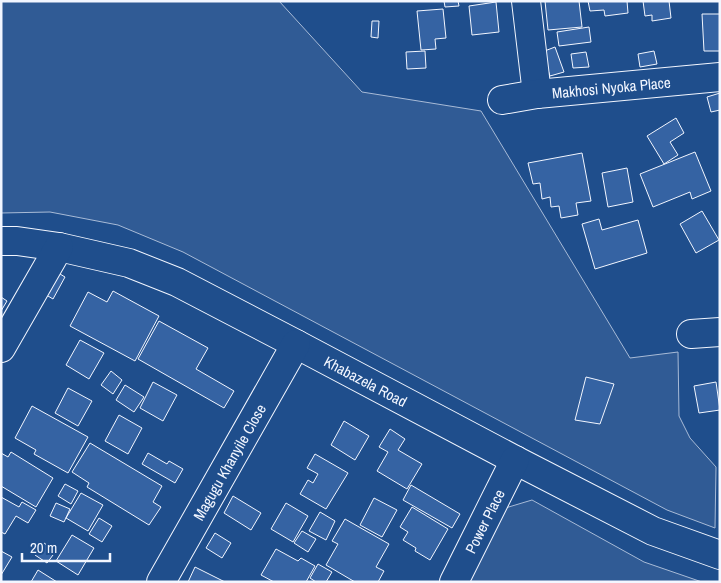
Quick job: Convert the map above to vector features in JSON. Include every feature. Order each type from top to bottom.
[{"type":"street","points":[[526,1],[537,94]]},
{"type":"street","name":"Makhosi Nyoka Place","points":[[502,100],[537,94],[720,77]]},
{"type":"street","name":"Khabazela Road","points":[[1,241],[59,246],[129,263],[177,282],[653,531],[720,555]]},
{"type":"street","points":[[1,348],[59,246]]},
{"type":"street","points":[[691,334],[720,332]]},
{"type":"street","name":"Magugu Khanyile Close","points":[[161,582],[296,344]]},
{"type":"street","name":"Power Place","points":[[454,582],[515,460]]},
{"type":"shaded area","points":[[1,1],[279,1],[362,92],[481,111],[630,358],[678,352],[679,416],[690,438],[716,467],[715,528],[667,510],[183,252],[118,225],[50,212],[1,213]]},
{"type":"shaded area","points":[[532,500],[644,562],[702,582],[463,582],[502,509]]},
{"type":"building","points":[[444,1],[458,1],[459,6],[445,7]]},
{"type":"building","points":[[545,1],[579,1],[582,27],[548,30]]},
{"type":"building","points":[[588,1],[627,1],[628,13],[605,16],[604,10],[590,11]]},
{"type":"building","points":[[643,1],[669,1],[671,18],[652,21],[652,15],[645,16]]},
{"type":"building","points":[[496,2],[499,32],[472,35],[469,6]]},
{"type":"building","points":[[443,9],[446,38],[435,39],[436,49],[421,50],[417,11]]},
{"type":"building","points":[[702,14],[720,14],[720,51],[704,51]]},
{"type":"building","points":[[372,21],[379,21],[378,38],[371,37]]},
{"type":"building","points":[[589,27],[591,42],[559,46],[557,32]]},
{"type":"building","points":[[555,47],[564,72],[550,76],[542,52]]},
{"type":"building","points":[[425,51],[426,68],[407,69],[406,52]]},
{"type":"building","points":[[654,51],[657,64],[640,67],[638,54]]},
{"type":"building","points":[[586,52],[589,67],[573,68],[571,54]]},
{"type":"building","points":[[720,93],[720,110],[711,112],[707,97]]},
{"type":"building","points":[[676,118],[684,133],[670,142],[678,155],[664,164],[647,136]]},
{"type":"building","points":[[695,152],[711,191],[692,199],[690,192],[653,207],[640,174]]},
{"type":"building","points":[[582,153],[591,201],[576,203],[578,215],[561,218],[559,206],[551,207],[550,197],[542,199],[540,183],[533,184],[528,163]]},
{"type":"building","points":[[627,168],[633,202],[608,207],[602,173]]},
{"type":"building","points":[[702,211],[719,240],[696,253],[680,224]]},
{"type":"building","points":[[599,219],[602,230],[638,220],[647,253],[595,269],[582,224]]},
{"type":"building","points":[[55,271],[65,277],[53,299],[43,293]]},
{"type":"building","points":[[113,291],[159,316],[135,361],[70,326],[88,292],[107,302]]},
{"type":"building","points":[[1,297],[7,301],[1,311]]},
{"type":"building","points":[[159,321],[208,348],[196,369],[234,391],[224,408],[138,359]]},
{"type":"building","points":[[80,340],[104,353],[89,379],[66,365]]},
{"type":"building","points":[[111,371],[122,380],[113,394],[101,385]]},
{"type":"building","points":[[586,377],[614,384],[600,424],[575,420]]},
{"type":"building","points":[[153,382],[177,395],[163,421],[140,408]]},
{"type":"building","points":[[716,382],[720,410],[699,413],[694,386]]},
{"type":"building","points":[[125,385],[144,397],[134,412],[116,400]]},
{"type":"building","points":[[68,388],[92,401],[78,426],[55,413]]},
{"type":"building","points":[[32,406],[88,437],[68,473],[34,454],[36,450],[15,438]]},
{"type":"building","points":[[119,415],[142,428],[128,454],[105,441]]},
{"type":"building","points":[[344,421],[369,436],[355,460],[331,445]]},
{"type":"building","points":[[390,429],[405,439],[398,450],[422,464],[407,489],[377,471],[388,452],[379,447]]},
{"type":"building","points":[[90,443],[162,486],[153,502],[161,507],[149,525],[87,487],[89,483],[72,472]]},
{"type":"building","points":[[11,452],[53,478],[36,507],[1,486],[1,453],[8,457]]},
{"type":"building","points":[[148,453],[167,464],[169,461],[183,469],[175,483],[142,464]]},
{"type":"building","points":[[315,454],[348,473],[326,509],[300,494],[308,480],[313,483],[318,474],[307,468]]},
{"type":"building","points":[[65,484],[78,491],[71,504],[58,496]]},
{"type":"building","points":[[411,485],[460,514],[452,528],[403,500]]},
{"type":"building","points":[[81,493],[103,505],[88,531],[66,518]]},
{"type":"building","points":[[233,496],[261,513],[251,530],[224,513]]},
{"type":"building","points":[[1,497],[19,507],[22,502],[36,510],[28,523],[16,516],[5,534],[1,532]]},
{"type":"building","points":[[374,498],[397,510],[382,537],[360,525]]},
{"type":"building","points":[[56,503],[70,509],[64,522],[50,516]]},
{"type":"building","points":[[286,503],[308,516],[293,542],[271,529]]},
{"type":"building","points":[[412,507],[448,529],[430,560],[415,551],[416,548],[403,540],[408,532],[400,527]]},
{"type":"building","points":[[320,512],[335,521],[326,540],[309,531]]},
{"type":"building","points":[[99,518],[112,526],[102,542],[89,534]]},
{"type":"building","points":[[345,519],[389,544],[376,567],[384,571],[378,582],[355,582],[326,565],[338,544],[332,541]]},
{"type":"building","points":[[302,531],[316,539],[308,552],[294,543]]},
{"type":"building","points":[[215,533],[231,543],[222,558],[206,548]]},
{"type":"building","points":[[72,535],[94,548],[78,575],[56,561]]},
{"type":"building","points":[[44,543],[56,551],[47,563],[35,555]]},
{"type":"building","points":[[276,549],[298,561],[301,558],[315,566],[306,582],[274,582],[261,575]]},
{"type":"building","points":[[1,551],[12,557],[1,575]]},
{"type":"building","points":[[318,564],[332,572],[326,582],[316,582],[310,578]]},
{"type":"building","points":[[195,567],[225,582],[188,582]]},
{"type":"building","points":[[38,570],[57,582],[31,582]]}]
